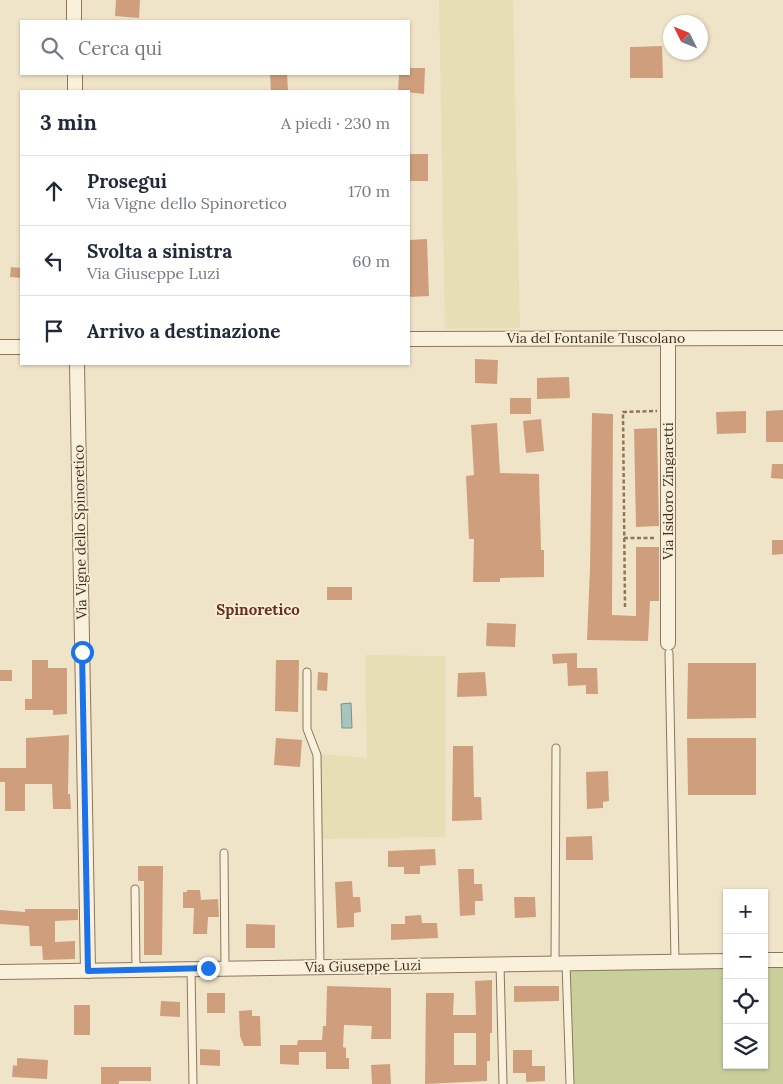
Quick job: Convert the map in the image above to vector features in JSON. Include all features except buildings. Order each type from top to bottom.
[{"type":"street","points":[[74,0],[74,20]]},
{"type":"street","points":[[75,75],[75,90]]},
{"type":"street","name":"Via Isidoro Zingaretti","points":[[668,338],[669,648]]},
{"type":"street","name":"Via del Fontanile Tuscolano","points":[[410,340],[783,338]]},
{"type":"street","points":[[0,347],[20,347]]},
{"type":"street","name":"Via Vigne dello Spinoretico","points":[[77,365],[88,971]]},
{"type":"street","points":[[768,960],[783,960]]},
{"type":"street","name":"Via Giuseppe Luzi","points":[[0,972],[723,961]]},
{"type":"lane","points":[[669,648],[675,962]]},
{"type":"lane","points":[[307,672],[307,729],[317,755],[320,966]]},
{"type":"lane","points":[[556,748],[561,963],[570,1084]]},
{"type":"lane","points":[[224,853],[225,968]]},
{"type":"lane","points":[[135,889],[136,970]]},
{"type":"lane","points":[[500,964],[503,1084]]},
{"type":"lane","points":[[191,969],[193,1084]]},
{"type":"path","points":[[625,607],[623,412],[668,411]]},
{"type":"path","points":[[624,538],[668,538]]},
{"type":"shaded area","points":[[439,0],[513,0],[520,328],[445,329]]},
{"type":"shaded area","points":[[365,655],[445,656],[445,837],[322,839],[321,754],[367,758]]},
{"type":"green space","points":[[768,960],[783,960],[783,1084],[570,1084],[566,963],[723,961],[723,1069],[768,1069]]},
{"type":"water","points":[[351,703],[352,728],[342,728],[341,704]]},
{"type":"district","name":"Spinoretico","points":[[258,609]]},
{"type":"route","points":[[82,652],[88,971],[208,968]]}]
